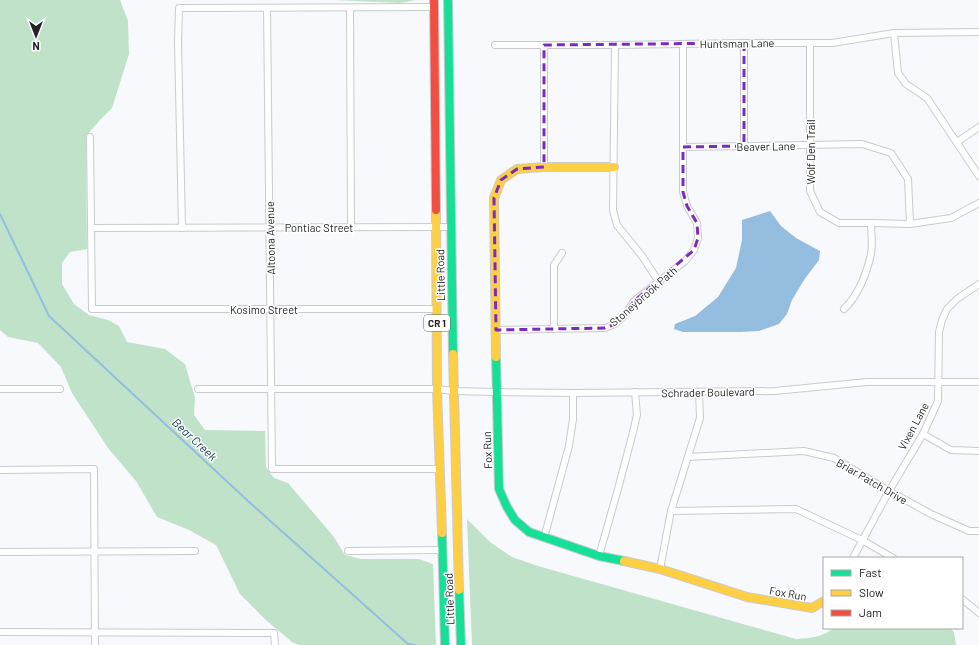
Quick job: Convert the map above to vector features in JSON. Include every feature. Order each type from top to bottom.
[{"type":"main road","name":"Little Road","points":[[448,0],[453,391],[461,645]]},
{"type":"main road","name":"Little Road","points":[[434,4],[437,389],[445,645]]},
{"type":"main road","name":"Fox Run","points":[[614,168],[517,169],[500,180],[494,198],[496,392],[499,489],[515,520],[529,532],[544,538],[599,556],[660,569],[747,597],[812,608],[823,602]]},
{"type":"street","points":[[182,228],[178,50],[179,8],[350,8],[434,4]]},
{"type":"street","name":"Altoona Avenue","points":[[267,8],[272,469],[440,469]]},
{"type":"street","points":[[350,8],[351,227]]},
{"type":"street","name":"Huntsman Lane","points":[[495,45],[832,43],[894,33],[979,32]]},
{"type":"street","points":[[894,33],[898,73],[906,84],[928,98],[979,176]]},
{"type":"street","points":[[744,43],[744,146]]},
{"type":"street","name":"Wolf Den Trail","points":[[810,43],[810,191],[820,212],[839,223],[910,224],[951,218],[979,203]]},
{"type":"street","name":"Stoneybrook Path","points":[[496,330],[605,328],[614,324],[625,315],[634,302],[685,261],[694,250],[698,238],[697,223],[687,206],[683,192],[683,44]]},
{"type":"street","points":[[544,45],[544,168]]},
{"type":"street","points":[[615,45],[613,210],[617,226],[642,256],[659,282]]},
{"type":"street","points":[[957,142],[979,127]]},
{"type":"street","points":[[90,137],[91,228]]},
{"type":"street","name":"Beaver Lane","points":[[683,147],[862,144],[891,153],[908,179],[910,224]]},
{"type":"street","points":[[844,309],[852,302],[864,277],[871,253],[871,223]]},
{"type":"street","name":"Pontiac Street","points":[[91,228],[451,227]]},
{"type":"street","name":"Kosimo Street","points":[[91,228],[92,309],[437,309]]},
{"type":"street","points":[[554,329],[554,265],[562,253]]},
{"type":"street","name":"Vixen Lane","points":[[854,557],[889,491],[923,434],[938,401],[939,332],[947,309],[957,299],[979,284]]},
{"type":"street","name":"Schrader Boulevard","points":[[198,389],[437,389],[453,391],[573,393],[699,392],[775,391],[867,382],[979,382]]},
{"type":"street","points":[[0,389],[60,389]]},
{"type":"street","points":[[599,556],[637,415],[635,392]]},
{"type":"street","points":[[660,569],[670,511],[700,418],[699,392]]},
{"type":"street","points":[[544,538],[569,446],[573,419],[573,393]]},
{"type":"street","points":[[923,434],[951,450],[979,451]]},
{"type":"street","name":"Briar Patch Drive","points":[[688,457],[804,451],[834,458],[931,514],[969,531],[979,531]]},
{"type":"street","points":[[0,470],[94,469],[95,645]]},
{"type":"street","points":[[670,511],[796,509],[862,540],[891,557]]},
{"type":"street","points":[[348,550],[442,550]]},
{"type":"street","points":[[0,552],[195,551]]},
{"type":"street","points":[[963,599],[979,613]]},
{"type":"street","points":[[0,632],[274,633],[275,645]]},
{"type":"highlighted area","points":[[744,43],[744,146],[683,147],[683,192],[687,206],[697,223],[698,238],[694,250],[634,301],[615,324],[605,328],[496,330],[494,198],[501,180],[517,169],[544,167],[544,45]]},
{"type":"green space","points":[[0,0],[120,0],[128,21],[129,54],[112,108],[86,136],[87,249],[70,252],[62,263],[62,284],[74,304],[89,315],[108,320],[119,326],[127,342],[165,349],[185,364],[195,398],[194,415],[205,430],[265,431],[266,467],[274,478],[288,483],[334,537],[345,555],[361,559],[419,559],[433,564],[436,645],[299,645],[292,642],[267,621],[240,594],[216,545],[189,530],[157,517],[136,481],[108,448],[72,393],[61,367],[38,343],[8,337],[0,330]]},
{"type":"green space","points":[[334,0],[416,0],[400,3]]},
{"type":"green space","points":[[467,519],[490,542],[512,557],[538,566],[796,639],[816,636],[832,629],[951,629],[954,632],[956,645],[472,645]]},
{"type":"water","points":[[770,211],[781,226],[796,238],[820,251],[819,260],[804,280],[792,300],[787,314],[779,324],[759,331],[740,332],[683,332],[674,329],[675,324],[695,316],[718,297],[736,268],[742,240],[742,220]]},
{"type":"waterway","name":"Bear Creek","points":[[0,214],[49,316],[248,501],[408,644],[416,645]]},
{"type":"traffic: fast","points":[[448,0],[453,354]]},
{"type":"traffic: fast","points":[[496,357],[499,489],[515,520],[529,532],[599,556],[624,561]]},
{"type":"traffic: fast","points":[[442,533],[445,645]]},
{"type":"traffic: fast","points":[[459,590],[461,645]]},
{"type":"traffic: slow","points":[[496,357],[494,198],[501,180],[517,169],[544,167],[614,167]]},
{"type":"traffic: slow","points":[[436,210],[437,389],[442,533]]},
{"type":"traffic: slow","points":[[453,354],[459,590]]},
{"type":"traffic: slow","points":[[624,561],[660,569],[747,597],[812,608],[823,602]]},
{"type":"traffic: jam","points":[[434,0],[436,210]]}]
